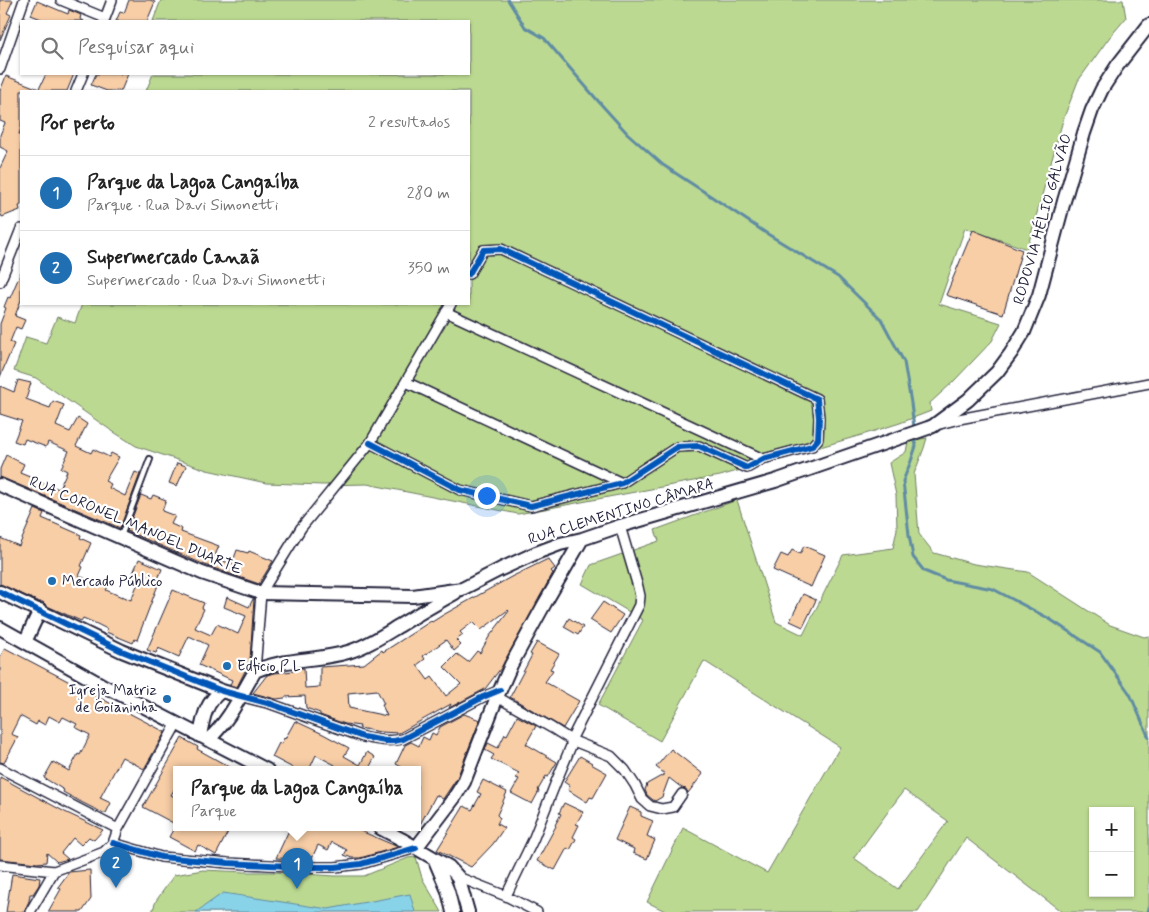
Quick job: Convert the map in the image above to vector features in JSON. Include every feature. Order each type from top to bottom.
[{"type":"main road","name":"RODOVIA HÉLIO GALVÃO","points":[[930,427],[968,400],[996,372],[1024,332],[1038,295],[1092,110],[1102,89],[1117,66],[1149,25]]},
{"type":"main road","name":"RUA CLEMENTINO CÂMARA","points":[[261,593],[413,596],[462,589],[501,569],[560,544],[775,481],[930,427]]},
{"type":"main road","name":"RUA CORONEL MANOEL DUARTE","points":[[0,485],[202,573],[261,593]]},
{"type":"main road","points":[[416,848],[464,782],[498,693],[511,665],[582,539]]},
{"type":"main road","points":[[204,738],[216,734],[255,671],[279,664],[325,658],[351,652],[377,640],[462,589]]},
{"type":"main road","points":[[0,592],[122,651],[222,691],[240,696]]},
{"type":"main road","points":[[25,642],[40,610]]},
{"type":"main road","points":[[0,628],[102,685],[259,766]]},
{"type":"main road","points":[[204,738],[204,714],[208,704],[222,691]]},
{"type":"main road","points":[[386,831],[449,867],[458,878],[468,912]]},
{"type":"main road","points":[[434,858],[448,892],[453,912]]},
{"type":"street","points":[[0,69],[24,0]]},
{"type":"street","points":[[61,0],[104,20],[112,0]]},
{"type":"street","points":[[76,90],[83,75]]},
{"type":"street","points":[[0,282],[20,232]]},
{"type":"street","points":[[370,443],[460,490],[530,506],[622,483],[677,447],[699,446],[747,468],[763,459],[812,446],[818,439],[819,418],[817,399],[501,249],[483,250],[470,272]]},
{"type":"street","points":[[255,671],[261,593],[293,539],[370,443],[449,308],[763,459]]},
{"type":"street","points":[[406,382],[622,483]]},
{"type":"street","points":[[930,427],[959,419],[1149,383]]},
{"type":"street","points":[[506,896],[533,840],[571,746],[571,740],[638,605],[640,596],[638,587],[620,526]]},
{"type":"street","points":[[240,696],[289,710],[352,734],[376,740],[394,741],[403,739],[483,697],[498,693],[571,740],[611,756],[625,770],[635,784],[642,799],[650,806],[662,809],[673,807],[682,794]]},
{"type":"street","points":[[0,865],[54,872],[104,852],[112,843],[177,723]]},
{"type":"street","points":[[0,768],[118,829]]},
{"type":"street","points":[[112,843],[160,857],[311,867],[360,864],[416,848]]},
{"type":"street","points":[[30,912],[54,872]]},
{"type":"street","points":[[458,878],[506,896],[536,912]]},
{"type":"lane","points":[[120,538],[150,459]]},
{"type":"green space","points":[[161,0],[1123,0],[1126,18],[1078,81],[1063,120],[1027,249],[965,228],[939,304],[1001,323],[992,341],[930,403],[931,411],[865,434],[720,476],[518,514],[367,484],[266,483],[207,470],[136,446],[36,378],[14,371],[26,337],[46,343],[57,317],[75,323],[82,305],[470,305],[470,90],[146,90],[153,75],[470,75],[470,20],[153,20]]},
{"type":"green space","points":[[927,438],[914,474],[919,534],[934,553],[974,564],[1028,572],[1110,625],[1144,637],[1149,636],[1149,912],[1062,912],[966,838],[918,912],[667,912],[647,902],[683,828],[767,873],[840,747],[704,661],[660,741],[598,705],[643,620],[582,584],[591,565],[659,541],[655,530],[737,500],[776,622],[803,635],[843,555],[893,548],[897,529],[896,495],[889,463],[906,452],[908,441]],"holes":[[[904,790],[948,821],[898,889],[854,858]]]},
{"type":"green space","points":[[416,857],[422,878],[442,912],[152,912],[156,901],[174,875],[203,870],[364,876],[408,858]]},
{"type":"water","points":[[223,893],[328,909],[410,894],[415,912],[196,912]]},
{"type":"building","points":[[0,0],[13,0],[7,13],[11,15],[0,40]]},
{"type":"building","points":[[129,0],[150,0],[155,2],[147,20],[116,20],[120,12],[124,13]]},
{"type":"building","points":[[37,1],[68,14],[69,10],[81,15],[80,19],[82,20],[44,20],[31,15]]},
{"type":"building","points":[[46,75],[74,75],[67,90],[20,90],[20,210],[2,217],[0,212],[0,168],[8,151],[0,147],[0,135],[5,123],[0,121],[0,91],[6,76],[39,89]]},
{"type":"building","points":[[96,75],[128,75],[121,90],[104,90],[91,85]]},
{"type":"building","points":[[973,230],[1022,250],[1003,314],[946,295]]},
{"type":"building","points":[[20,274],[20,303],[15,316],[25,320],[21,329],[16,327],[10,342],[14,344],[0,377],[0,324],[6,308],[4,307],[8,297],[10,298]]},
{"type":"building","points":[[18,380],[31,383],[26,399],[50,408],[53,401],[64,405],[56,426],[70,432],[78,418],[87,424],[76,446],[91,453],[93,449],[109,457],[111,453],[119,457],[105,481],[111,484],[109,488],[125,496],[135,472],[140,474],[120,528],[0,477],[0,469],[6,455],[24,464],[20,473],[59,489],[67,471],[61,468],[69,451],[48,442],[46,447],[25,439],[23,444],[14,441],[22,421],[0,414],[0,386],[14,392]]},
{"type":"building","points":[[177,463],[186,466],[177,486],[169,483]]},
{"type":"building","points":[[141,495],[151,499],[153,495],[166,500],[162,511],[175,516],[171,524],[182,529],[181,532],[219,546],[214,558],[232,564],[237,550],[248,553],[249,551],[273,561],[259,584],[205,565],[127,531]]},
{"type":"building","points":[[35,509],[44,513],[42,518],[81,535],[80,538],[91,543],[81,566],[83,567],[79,576],[108,587],[106,590],[131,600],[138,583],[130,580],[139,559],[162,569],[156,584],[158,585],[137,640],[135,639],[133,643],[106,632],[107,629],[95,623],[83,618],[81,621],[0,584],[0,538],[19,546]]},
{"type":"building","points":[[804,546],[825,555],[811,587],[773,570],[781,554],[788,557],[792,550],[800,554]]},
{"type":"building","points":[[548,559],[555,568],[551,571],[553,573],[501,668],[485,689],[449,708],[451,704],[399,733],[359,728],[360,726],[345,724],[320,715],[320,713],[306,708],[305,696],[276,699],[253,693],[267,675],[304,668],[305,688],[320,687],[320,667],[364,664],[382,650],[383,652],[431,621]],"holes":[[[508,610],[480,653],[477,651],[468,662],[457,654],[444,667],[461,684],[446,696],[432,677],[428,680],[417,665],[425,659],[423,656],[446,640],[454,651],[461,645],[456,640],[463,635],[460,632],[473,622],[481,630]],[[377,690],[384,704],[382,705],[387,716],[349,708],[348,693]]]},
{"type":"building","points":[[173,590],[204,603],[202,608],[204,609],[195,628],[211,635],[217,624],[238,634],[246,616],[224,607],[227,597],[249,607],[254,599],[250,660],[237,687],[230,685],[232,680],[199,665],[208,645],[189,636],[179,657],[158,648],[156,653],[147,650]]},
{"type":"building","points":[[803,594],[816,600],[803,627],[790,621]]},
{"type":"building","points":[[603,602],[623,615],[611,633],[590,620]]},
{"type":"building","points":[[569,618],[583,627],[578,635],[564,627]]},
{"type":"building","points":[[537,642],[559,654],[550,669],[553,670],[545,682],[579,701],[563,728],[510,697]]},
{"type":"building","points":[[5,648],[165,732],[144,769],[122,757],[100,798],[111,803],[106,813],[63,792],[64,790],[44,778],[53,762],[69,771],[90,735],[75,727],[77,724],[63,717],[60,722],[49,716],[45,725],[38,721],[36,725],[20,716],[11,734],[18,737],[4,763],[0,762],[0,657]]},
{"type":"building","points":[[464,714],[480,720],[457,778],[443,799],[436,795],[421,823],[421,766],[400,766],[396,764],[405,745],[411,742],[419,746],[423,737],[429,740],[432,733],[436,735],[440,727]]},
{"type":"building","points":[[517,716],[536,726],[526,744],[557,762],[548,777],[546,776],[532,804],[511,793],[519,779],[516,778],[519,773],[491,759],[494,755],[485,750],[488,743],[498,748]]},
{"type":"building","points":[[295,721],[349,748],[344,756],[360,765],[367,752],[375,757],[370,766],[335,766],[316,755],[311,766],[289,766],[272,757],[279,743],[281,744]]},
{"type":"building","points":[[182,738],[198,747],[197,749],[228,766],[173,766],[173,792],[171,795],[173,796],[173,823],[143,807]]},
{"type":"building","points":[[671,749],[703,774],[688,793],[686,789],[669,778],[662,797],[655,801],[647,795],[645,790],[647,784],[665,774],[656,767]]},
{"type":"building","points":[[580,756],[607,773],[593,798],[590,797],[587,802],[568,790],[570,786],[564,782]]},
{"type":"building","points":[[0,777],[103,830],[94,840],[89,837],[81,845],[73,838],[61,853],[68,859],[57,862],[47,853],[46,862],[37,863],[0,859]]},
{"type":"building","points":[[483,780],[507,792],[497,815],[500,818],[497,824],[504,828],[493,844],[471,867],[437,850],[464,806],[472,810],[481,794],[477,792]]},
{"type":"building","points":[[564,803],[583,812],[576,824],[579,825],[573,837],[576,839],[570,850],[567,848],[555,870],[537,861],[556,826]]},
{"type":"building","points":[[630,807],[641,812],[641,816],[653,821],[647,836],[655,840],[647,859],[633,853],[634,849],[615,840]]},
{"type":"building","points":[[173,830],[228,831],[216,855],[198,845],[195,851],[169,837]]},
{"type":"building","points":[[289,831],[361,831],[398,847],[360,858],[352,858],[344,855],[347,850],[332,842],[328,850],[318,845],[311,860],[276,858]]},
{"type":"building","points":[[90,870],[91,899],[82,912],[48,912],[61,889],[58,887],[69,872]]},
{"type":"building","points":[[12,874],[40,878],[39,885],[33,894],[30,894],[24,912],[6,912]]},
{"type":"waterway","points":[[508,0],[525,27],[544,38],[627,133],[663,165],[766,233],[838,277],[881,319],[904,362],[914,428]]},
{"type":"waterway","points":[[915,440],[916,446],[903,481],[913,557],[924,571],[946,580],[993,589],[1048,618],[1100,652],[1130,694],[1149,738]]},
{"type":"waterway","points":[[1148,912],[1149,908]]},
{"type":"cycle path","points":[[370,443],[460,490],[531,506],[622,483],[677,447],[699,446],[747,468],[763,459],[812,446],[818,439],[819,418],[817,399],[501,249],[483,250],[470,272]]},
{"type":"cycle path","points":[[0,592],[122,651],[222,691],[271,704],[363,737],[385,741],[403,739],[500,690]]},
{"type":"cycle path","points":[[113,843],[161,857],[228,863],[311,867],[361,864],[416,848]]},
{"type":"place","name":"Mercado Público","points":[[52,581]]},
{"type":"place","name":"Edficio P L","points":[[227,666]]},
{"type":"place","name":"Igreja Matriz de Goianinha","points":[[167,699]]},
{"type":"place","name":"Supermercado Canaã","points":[[116,888]]},
{"type":"place","name":"Parque da Lagoa Cangaíba","points":[[297,889]]}]
